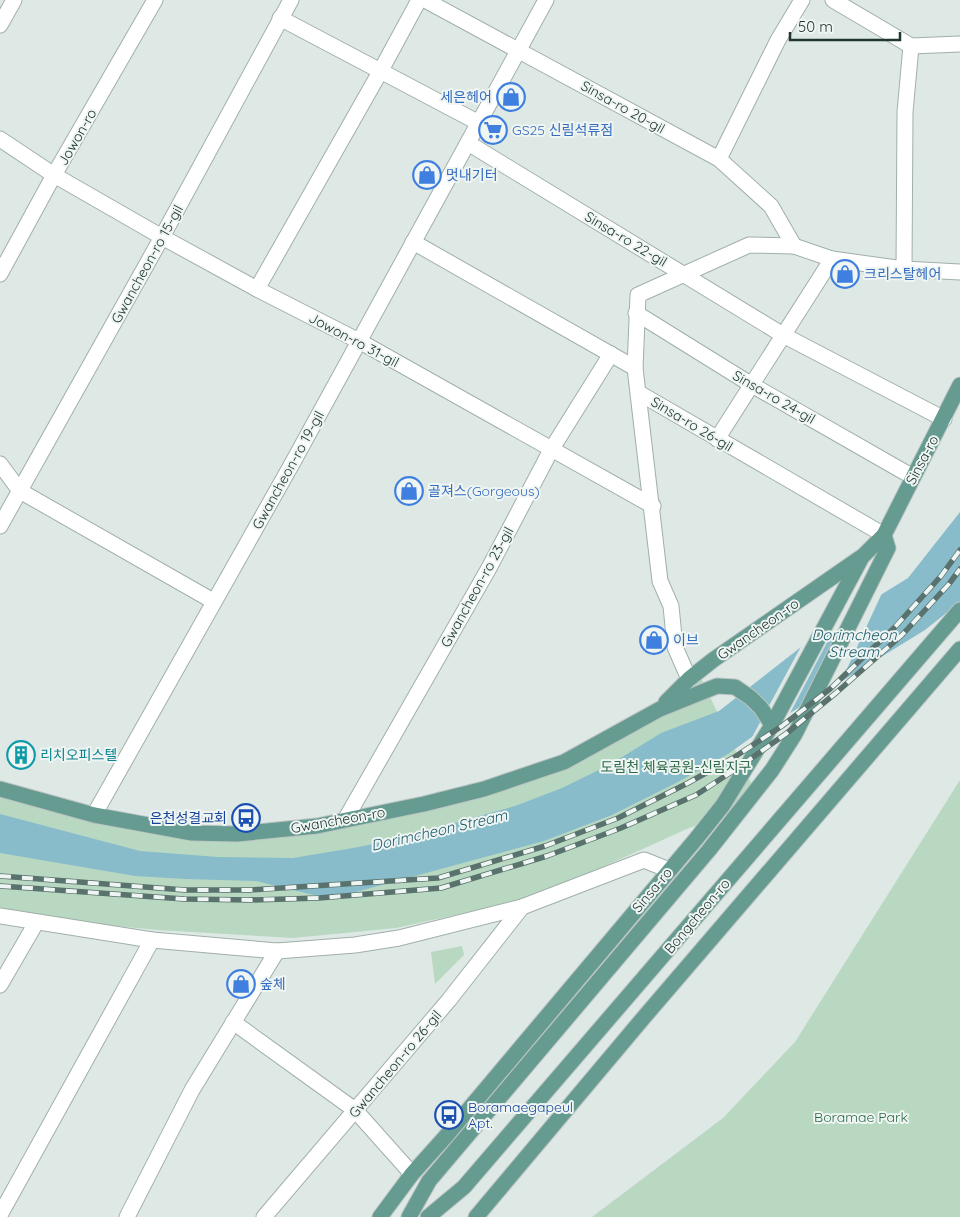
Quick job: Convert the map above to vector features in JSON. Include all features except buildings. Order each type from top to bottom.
[{"type":"main road","name":"Sinsa-ro","points":[[409,1217],[429,1181],[709,850],[772,770],[795,734],[886,542],[913,477],[960,385]]},
{"type":"main road","name":"Sinsa-ro","points":[[380,1217],[412,1174],[447,1135],[723,805],[772,725],[862,557],[886,542]]},
{"type":"main road","name":"Gwancheon-ro","points":[[660,709],[689,679],[713,660],[862,557]]},
{"type":"main road","name":"Bongcheon-ro","points":[[428,1217],[464,1187],[960,610]]},
{"type":"main road","name":"Bongcheon-ro","points":[[476,1217],[645,1016],[960,648]]},
{"type":"main road","name":"Gwancheon-ro","points":[[0,789],[94,815],[192,833],[237,834],[317,826],[424,804],[484,789],[564,762],[660,709],[718,686],[735,687],[751,698],[761,708],[772,725]]},
{"type":"street","points":[[0,25],[14,0]]},
{"type":"street","name":"Jowon-ro","points":[[0,274],[155,0]]},
{"type":"street","name":"Gwancheon-ro 15-gil","points":[[0,526],[162,237],[290,0]]},
{"type":"street","points":[[257,289],[419,0]]},
{"type":"street","name":"Sinsa-ro 20-gil","points":[[425,0],[719,159],[771,206],[794,246]]},
{"type":"street","name":"Gwancheon-ro 19-gil","points":[[94,815],[293,462],[546,0]]},
{"type":"street","points":[[719,159],[778,40],[802,0]]},
{"type":"street","points":[[833,0],[911,46],[960,44]]},
{"type":"street","points":[[280,18],[479,123]]},
{"type":"street","points":[[904,269],[905,112],[911,46]]},
{"type":"street","name":"Jowon-ro 31-gil","points":[[0,139],[54,176],[162,237],[257,289],[359,341],[653,506]]},
{"type":"street","name":"Sinsa-ro 22-gil","points":[[468,143],[783,335],[944,419]]},
{"type":"street","points":[[413,242],[635,368],[638,295],[749,244],[794,246],[832,259],[904,269],[960,272]]},
{"type":"street","points":[[718,440],[832,259]]},
{"type":"street","name":"Sinsa-ro 24-gil","points":[[636,313],[752,385],[913,477]]},
{"type":"street","name":"Gwancheon-ro 23-gil","points":[[345,820],[488,568],[551,450],[611,354]]},
{"type":"street","name":"Sinsa-ro 26-gil","points":[[635,368],[639,392],[886,542]]},
{"type":"street","points":[[639,392],[660,580],[671,606],[674,647],[689,679]]},
{"type":"street","points":[[0,464],[20,491],[213,602]]},
{"type":"street","points":[[0,916],[152,940],[277,952],[355,945],[399,938],[522,907],[644,860],[669,870]]},
{"type":"street","name":"Gwancheon-ro 26-gil","points":[[264,1217],[449,1000],[522,907]]},
{"type":"street","points":[[0,986],[36,922]]},
{"type":"street","points":[[0,1215],[152,940]]},
{"type":"street","points":[[126,1217],[192,1090],[277,952]]},
{"type":"street","points":[[233,1022],[356,1110],[412,1174]]},
{"type":"green space","name":"도림천 체육공원-신림지구","points":[[701,678],[753,787],[725,816],[689,828],[524,900],[396,928],[293,938],[158,930],[42,919],[0,911],[0,793],[249,837],[562,767]]},
{"type":"green space","name":"Boramae Park","points":[[960,780],[960,1217],[592,1217],[723,1118],[795,1042]]},
{"type":"green space","points":[[462,946],[464,955],[435,984],[431,952]]},
{"type":"water","name":"Dorimcheon Stream","points":[[960,512],[960,602],[925,630],[756,734],[728,754],[676,783],[612,815],[544,841],[330,899],[256,881],[135,876],[0,853],[0,814],[140,851],[218,857],[293,858],[405,837],[515,806],[562,788],[611,764],[661,733],[719,711],[819,633],[908,578]]},
{"type":"pier","points":[[883,591],[839,686],[804,708],[838,634],[833,631],[788,717],[750,741],[804,641]]},
{"type":"railway","points":[[0,876],[185,890],[250,890],[438,878],[545,846],[618,818],[688,783],[733,758],[782,726],[830,689],[895,627],[941,576],[960,550]]},
{"type":"railway","points":[[0,886],[184,899],[319,898],[441,888],[547,856],[621,828],[696,795],[739,767],[787,733],[902,635],[949,584],[960,569]]},
{"type":"place","name":"세은헤어","points":[[511,97]]},
{"type":"place","name":"GS25 신림석류점","points":[[493,130]]},
{"type":"place","name":"멋내기터","points":[[427,175]]},
{"type":"place","name":"크리스탈헤어","points":[[845,274]]},
{"type":"place","name":"골져스(Gorgeous)","points":[[409,491]]},
{"type":"place","name":"이브","points":[[654,640]]},
{"type":"place","name":"리치오피스텔","points":[[21,755]]},
{"type":"place","name":"은천성결교회","points":[[246,818]]},
{"type":"place","name":"숲체","points":[[241,984]]},
{"type":"place","name":"Boramaegapeul Apt.","points":[[449,1115]]}]
